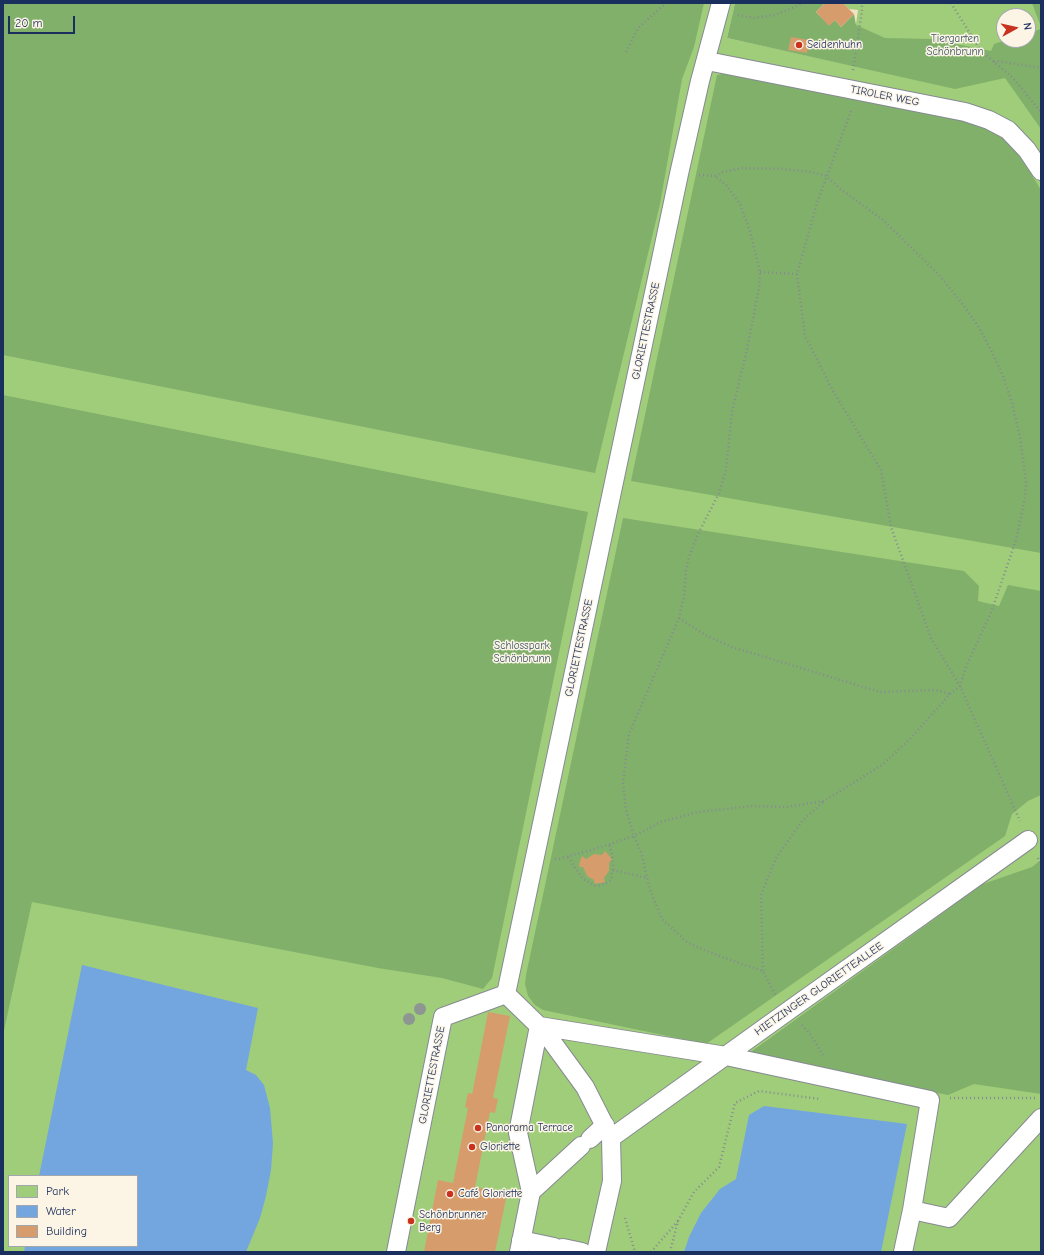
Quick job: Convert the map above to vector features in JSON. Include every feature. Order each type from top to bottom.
[{"type":"street","name":"GLORIETTESTRASSE","points":[[396,1252],[443,1017],[506,994],[679,174],[700,81],[707,61],[720,7]]},
{"type":"street","name":"TIROLER WEG","points":[[707,61],[965,112],[989,120],[1008,130],[1027,150],[1041,171]]},
{"type":"street","name":"HIETZINGER GLORIETTEALLEE","points":[[531,1192],[586,1143],[608,1132],[726,1056],[1028,840]]},
{"type":"street","points":[[506,994],[539,1026],[585,1087],[608,1132],[612,1181],[596,1252]]},
{"type":"street","points":[[539,1026],[726,1056],[930,1100],[904,1252]]},
{"type":"street","points":[[539,1026],[518,1133],[531,1192],[520,1246],[559,1247],[582,1252]]},
{"type":"street","points":[[912,1210],[950,1218],[1041,1118]]},
{"type":"path","points":[[626,52],[638,28],[666,3]]},
{"type":"path","points":[[720,7],[754,18],[775,15],[804,3]]},
{"type":"path","points":[[862,3],[859,35],[850,89],[852,108],[817,203],[797,274],[805,336],[833,391],[881,470],[891,527],[931,638],[960,686],[1028,840],[1041,865]]},
{"type":"path","points":[[951,3],[981,51],[1012,77],[1041,112]]},
{"type":"path","points":[[994,62],[997,61],[1041,68]]},
{"type":"path","points":[[679,174],[715,176],[723,172],[742,168],[783,169],[811,172],[826,176],[842,190],[883,220],[939,276],[961,302],[978,326],[1003,376],[1012,403],[1020,437],[1026,482],[1025,498],[1016,540],[992,610],[966,667],[960,686],[950,694],[909,740],[882,765],[824,801],[804,820],[776,858],[761,896],[763,971],[776,996],[810,1034],[828,1063],[842,1081]]},
{"type":"path","points":[[715,176],[727,186],[740,204],[749,226],[760,272],[759,288],[747,350],[738,382],[732,412],[726,470],[719,493],[697,536],[689,557],[686,570],[684,596],[679,618],[629,734],[623,782],[626,810],[634,836],[641,852],[650,890],[662,919],[688,943],[719,956],[763,971]]},
{"type":"path","points":[[760,272],[797,274]]},
{"type":"path","points":[[679,618],[705,635],[732,647],[880,692],[936,690],[950,694]]},
{"type":"path","points":[[535,855],[558,860],[634,836],[661,822],[698,812],[751,806],[787,807],[824,801]]},
{"type":"path","points":[[568,856],[583,879],[596,886],[605,884],[610,880],[613,870],[612,854],[609,844]]},
{"type":"path","points":[[613,870],[647,878]]},
{"type":"path","points":[[652,1252],[678,1221],[694,1192],[719,1167],[735,1103],[759,1091],[820,1099]]},
{"type":"path","points":[[930,1100],[959,1097],[1041,1098]]},
{"type":"path","points":[[670,1252],[678,1221]]},
{"type":"green space","name":"Schlosspark Schönbrunn","points":[[3,3],[735,3],[727,38],[850,65],[858,10],[849,9],[843,3],[1041,3],[1041,1252],[3,1252]]},
{"type":"green space","points":[[3,3],[704,3],[694,47],[682,79],[660,204],[595,473],[3,355]]},
{"type":"green space","name":"Tiergarten Schönbrunn","points":[[735,3],[825,3],[816,12],[829,25],[835,20],[841,27],[854,14],[856,25],[885,38],[931,39],[991,51],[994,44],[996,43],[996,48],[1036,48],[1036,31],[1041,29],[1041,129],[1005,78],[955,89],[727,38]]},
{"type":"green space","points":[[1032,3],[1041,3],[1041,27],[1036,14],[1036,8],[1034,8]]},
{"type":"green space","points":[[728,73],[964,119],[983,126],[1001,137],[1015,150],[1028,169],[1041,190],[1041,553],[631,481],[717,75]]},
{"type":"green space","points":[[3,395],[588,512],[492,978],[483,989],[442,978],[378,968],[32,902],[3,1035]]},
{"type":"green space","points":[[623,518],[964,571],[979,586],[978,601],[999,606],[1008,585],[1041,591],[1041,795],[1028,801],[1012,814],[1005,836],[706,1044],[543,1010],[535,1005],[528,996],[525,984]]},
{"type":"green space","points":[[1041,860],[1041,1094],[974,1084],[948,1095],[751,1056],[748,1054],[983,884],[1032,867]]},
{"type":"water","points":[[82,965],[258,1008],[246,1070],[256,1075],[264,1085],[270,1108],[273,1143],[271,1170],[266,1196],[260,1218],[246,1252],[24,1252],[25,1247],[138,1247],[138,1175],[39,1175]]},
{"type":"water","points":[[764,1106],[907,1124],[881,1252],[684,1252],[689,1237],[701,1213],[720,1189],[736,1179],[749,1115]]},
{"type":"building","points":[[825,3],[843,3],[854,14],[841,27],[835,20],[829,26],[816,12]]},
{"type":"building","name":"Seidenhuhn","points":[[791,37],[809,40],[807,53],[788,50]]},
{"type":"building","points":[[605,851],[612,859],[609,863],[609,871],[604,878],[605,882],[595,884],[594,880],[587,876],[583,867],[579,867],[580,861],[582,856],[586,859],[594,854],[602,855]]},
{"type":"building","name":"Gloriette","points":[[488,1012],[510,1016],[493,1098],[498,1099],[495,1113],[490,1112],[475,1187],[507,1194],[495,1252],[424,1252],[438,1180],[453,1183],[468,1108],[465,1107],[468,1093],[472,1094],[473,1090]]},
{"type":"place","name":"Seidenhuhn","points":[[799,45]]},
{"type":"place","name":"Panorama Terrace","points":[[478,1128]]},
{"type":"place","name":"Gloriette","points":[[472,1147]]},
{"type":"place","name":"Café Gloriette","points":[[450,1194]]},
{"type":"place","name":"Schönbrunner Berg","points":[[411,1221]]}]
